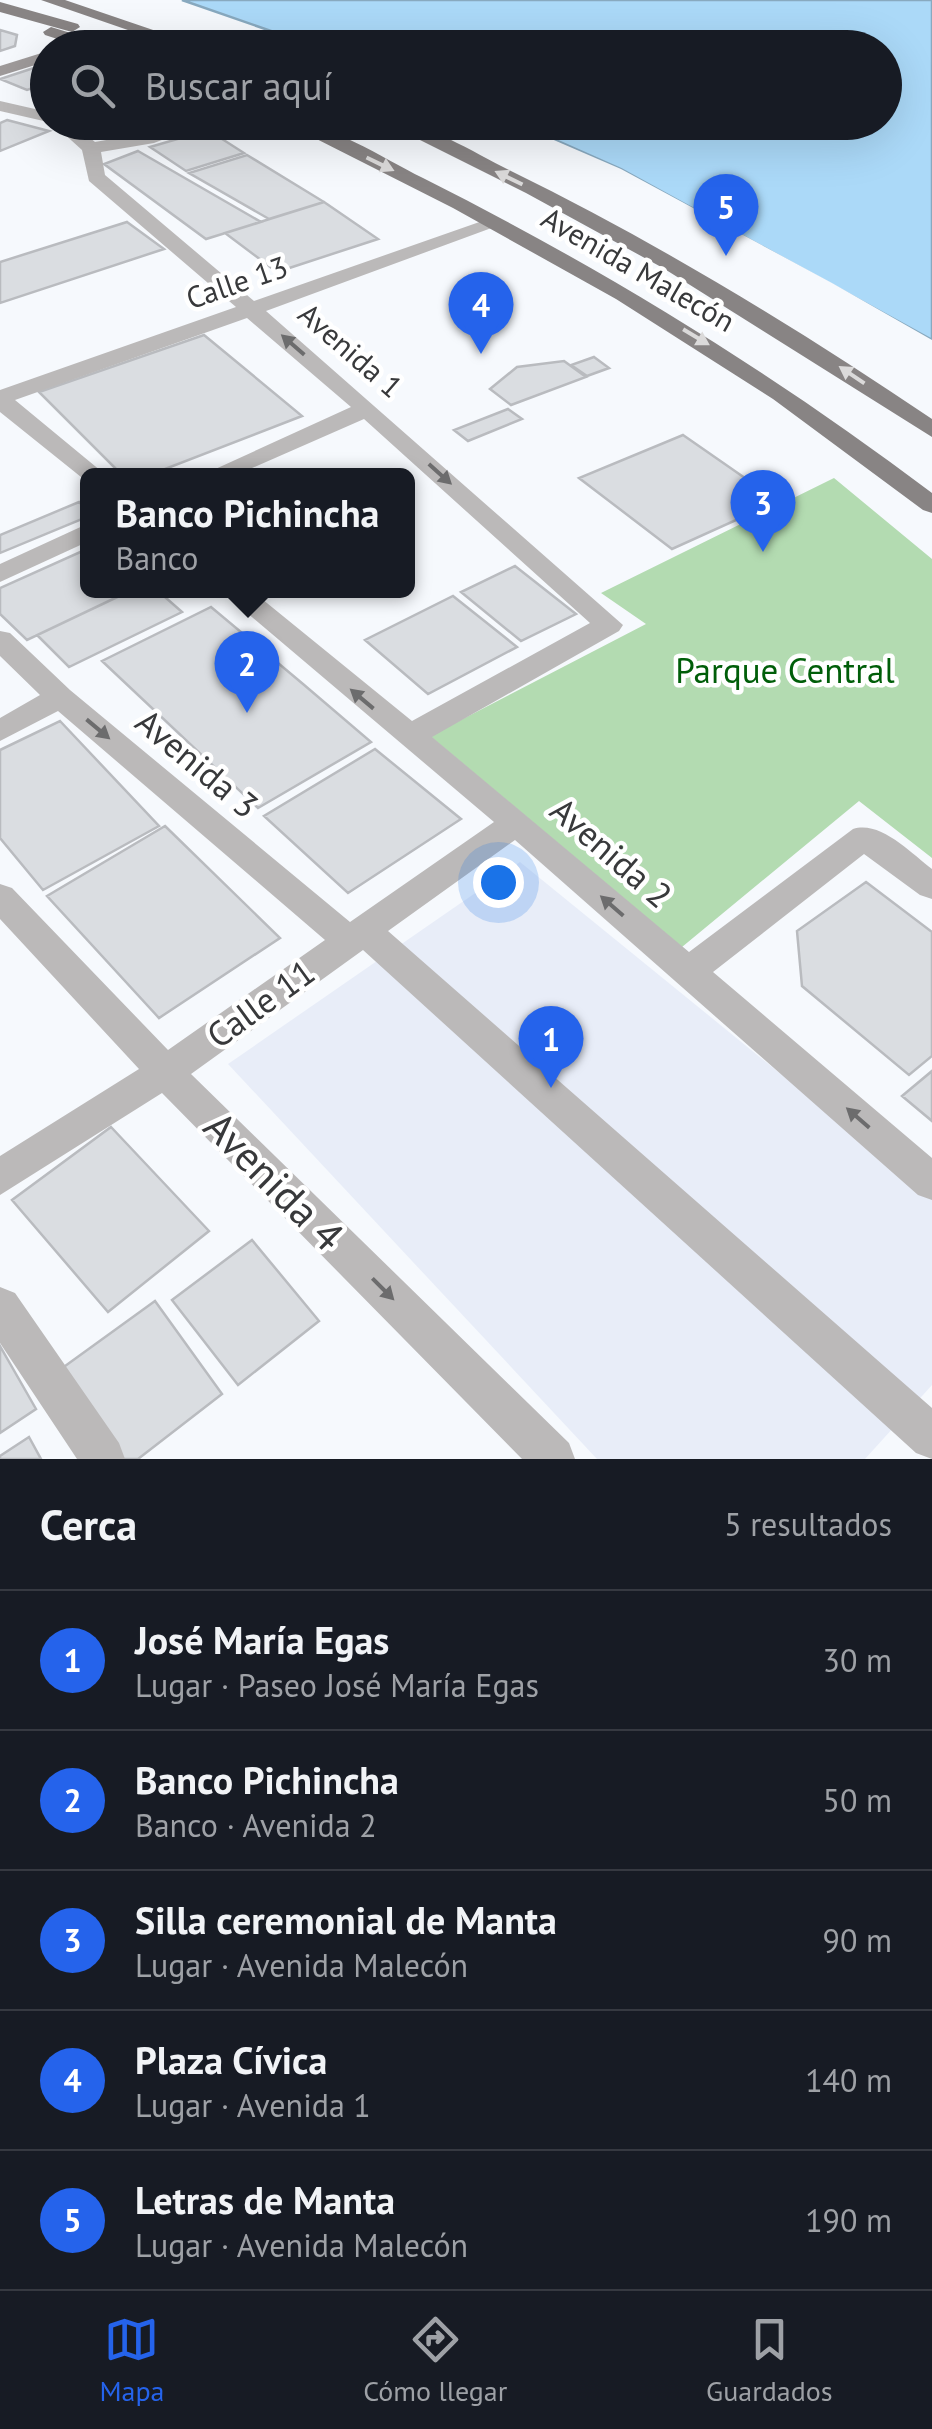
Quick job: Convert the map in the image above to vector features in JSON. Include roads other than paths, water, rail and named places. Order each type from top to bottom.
[{"type":"main road","points":[[48,0],[142,30]]},
{"type":"main road","points":[[0,7],[80,30]]},
{"type":"main road","points":[[0,18],[39,30]]},
{"type":"main road","name":"Avenida Malecón","points":[[331,140],[494,223],[745,367],[932,504]]},
{"type":"main road","name":"Avenida Malecón","points":[[430,140],[656,256],[824,356],[932,430]]},
{"type":"street","points":[[0,71],[30,62]]},
{"type":"street","points":[[0,106],[30,114]]},
{"type":"street","name":"Avenida 1","points":[[81,140],[90,148],[96,176],[367,409],[609,625],[408,737]]},
{"type":"street","points":[[90,148],[142,140]]},
{"type":"street","name":"Calle 13","points":[[0,399],[494,223]]},
{"type":"street","points":[[0,399],[85,468]]},
{"type":"street","points":[[231,468],[367,409]]},
{"type":"street","points":[[0,574],[80,535]]},
{"type":"street","name":"Avenida 2","points":[[243,598],[516,823],[932,1182]]},
{"type":"street","name":"Avenida 3","points":[[0,640],[60,697],[356,936],[932,1436]]},
{"type":"street","points":[[0,731],[60,697]]},
{"type":"street","name":"Calle 11","points":[[0,1178],[165,1072],[516,823]]},
{"type":"street","points":[[687,972],[864,838],[932,886]]},
{"type":"street","name":"Avenida 4","points":[[0,898],[165,1072],[553,1459]]},
{"type":"street","points":[[0,1307],[103,1459]]},
{"type":"street","points":[[918,1459],[932,1444]]},
{"type":"water","points":[[182,0],[932,0],[932,340],[621,169],[555,140],[902,140],[902,30],[268,30]]},
{"type":"place","name":"Letras de Manta","points":[[726,256]]},
{"type":"place","name":"Plaza Cívica","points":[[481,354]]},
{"type":"place","name":"Silla ceremonial de Manta","points":[[763,552]]},
{"type":"place","name":"Banco Pichincha","points":[[247,713]]},
{"type":"place","name":"José María Egas","points":[[551,1088]]},
{"type":"park label","name":"Parque Central","points":[[785,671]]}]
